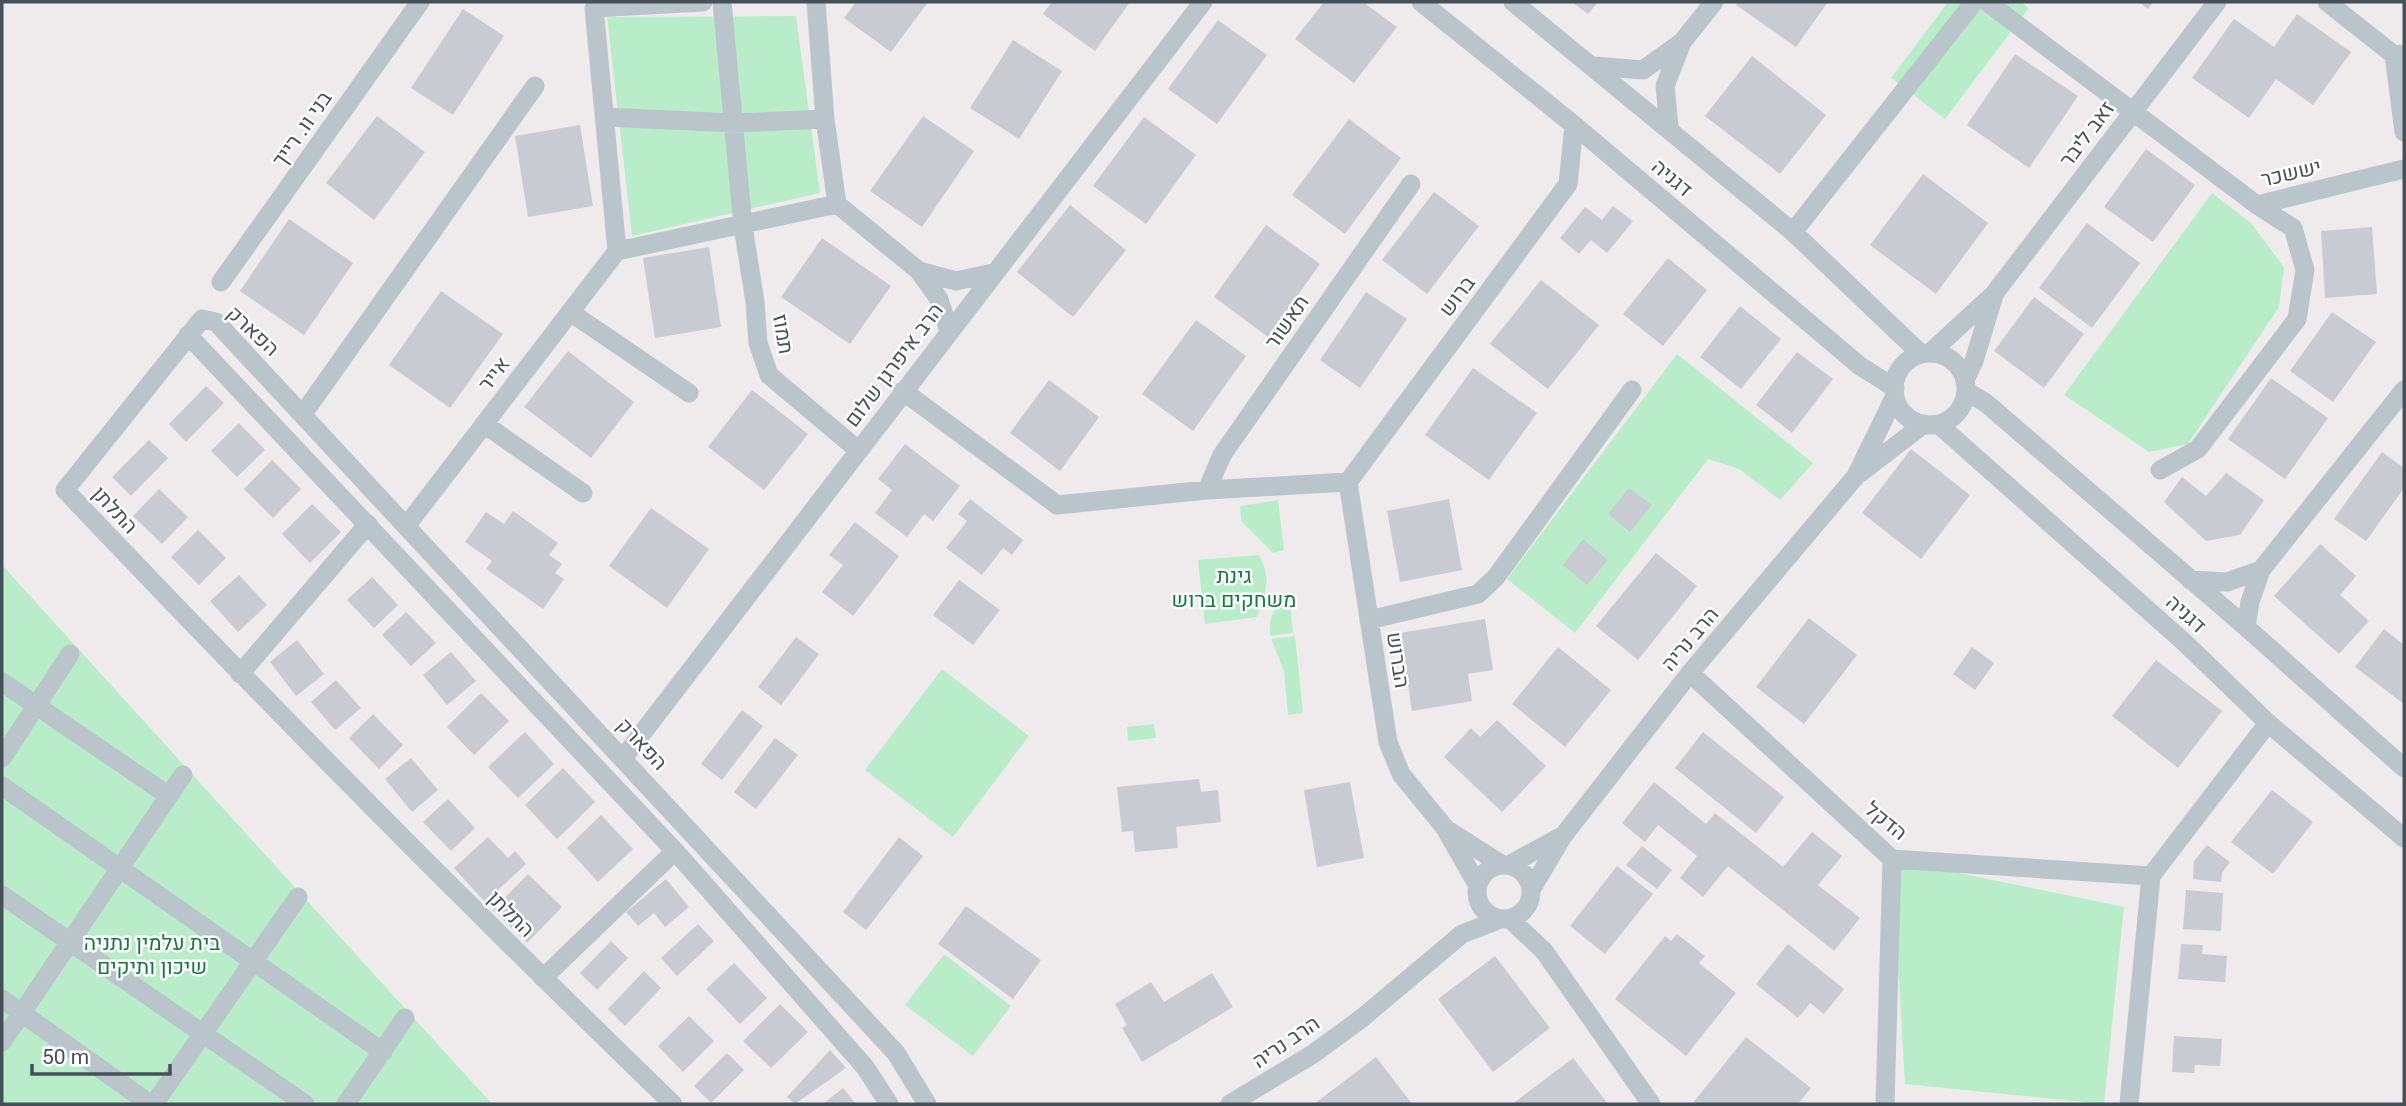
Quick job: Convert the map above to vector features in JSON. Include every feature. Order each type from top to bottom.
[{"type":"street","name":"בני וו. רייך","points":[[221,282],[420,2]]},
{"type":"street","points":[[703,2],[588,5],[605,117],[617,251],[837,204]]},
{"type":"street","points":[[722,2],[743,226]]},
{"type":"street","points":[[816,2],[825,119],[837,204],[919,271],[939,299],[949,331]]},
{"type":"street","name":"הרב איפרגן שלום","points":[[624,757],[1203,2]]},
{"type":"street","name":"דגניה","points":[[1421,2],[1574,125],[1895,393]]},
{"type":"street","name":"דגניה","points":[[1513,2],[1669,127],[1793,232],[1926,353]]},
{"type":"street","points":[[1594,66],[1643,70],[1682,42],[1714,2]]},
{"type":"street","points":[[1793,232],[1974,2]]},
{"type":"street","name":"יששכר","points":[[1987,2],[2257,205],[2404,169]]},
{"type":"street","name":"זאב ליבר","points":[[1926,353],[1994,294],[2217,2]]},
{"type":"street","points":[[2327,2],[2400,62],[2404,132]]},
{"type":"street","points":[[1669,127],[1665,86],[1682,42]]},
{"type":"street","points":[[303,414],[535,86]]},
{"type":"street","points":[[605,117],[735,123],[825,119]]},
{"type":"street","name":"ברוש","points":[[1348,482],[1568,184],[1574,125]]},
{"type":"street","name":"תאשור","points":[[1207,491],[1222,455],[1411,184]]},
{"type":"street","points":[[2160,470],[2198,449],[2297,319],[2305,270],[2293,228],[2257,205]]},
{"type":"street","name":"תמוז","points":[[743,226],[755,302],[758,343],[769,375],[858,450]]},
{"type":"street","name":"אייר","points":[[407,525],[617,251]]},
{"type":"street","points":[[919,271],[956,281],[993,274]]},
{"type":"street","name":"זאב ליבר","points":[[1966,386],[1994,294]]},
{"type":"street","points":[[570,312],[689,393]]},
{"type":"street","name":"הפארק","points":[[188,335],[202,319],[216,322],[624,757],[896,1053],[927,1104]]},
{"type":"street","points":[[188,335],[675,851],[865,1067],[889,1104]]},
{"type":"street","name":"התלתן","points":[[188,335],[65,490],[240,674],[543,978],[673,1104]]},
{"type":"street","points":[[1926,353],[1951,359],[1966,386],[1955,414],[1931,424],[1905,415],[1895,393],[1901,367],[1926,353]]},
{"type":"street","name":"דגניה","points":[[1966,386],[2246,627],[2404,768]]},
{"type":"street","points":[[1369,620],[1478,594],[1496,577],[1632,390]]},
{"type":"street","points":[[2246,627],[2250,602],[2261,570],[2404,390]]},
{"type":"street","points":[[903,391],[1057,505],[1207,491],[1348,482]]},
{"type":"street","name":"הרב נריה","points":[[1531,895],[1563,835],[1690,673],[1856,476],[1895,393]]},
{"type":"street","points":[[485,424],[583,494]]},
{"type":"street","name":"דגניה","points":[[1931,424],[2184,642],[2268,723],[2404,838]]},
{"type":"street","name":"הרב נריה","points":[[1856,476],[1931,424]]},
{"type":"street","name":"הברוש","points":[[1348,482],[1388,741],[1401,774],[1445,828],[1477,891]]},
{"type":"street","points":[[240,674],[368,524]]},
{"type":"street","points":[[2190,580],[2227,582],[2261,570]]},
{"type":"street","points":[[2,758],[71,654]]},
{"type":"street","name":"הדקל","points":[[1690,673],[1892,859],[2151,876]]},
{"type":"street","points":[[2,682],[169,796]]},
{"type":"street","points":[[2129,1104],[2151,876],[2268,723]]},
{"type":"street","points":[[2,1042],[183,775]]},
{"type":"street","points":[[2,786],[383,1052]]},
{"type":"street","name":"הברוש","points":[[1445,828],[1505,865]]},
{"type":"street","name":"הרב נריה","points":[[1505,865],[1563,835]]},
{"type":"street","points":[[543,978],[675,851]]},
{"type":"street","points":[[1885,1104],[1892,859]]},
{"type":"street","points":[[1544,951],[1524,873],[1505,865],[1486,871],[1477,891],[1484,911],[1506,919],[1544,951],[1651,1104]]},
{"type":"street","name":"הרב נריה","points":[[1462,934],[1477,891]]},
{"type":"street","points":[[2,895],[305,1104]]},
{"type":"street","points":[[1506,919],[1519,915],[1531,895]]},
{"type":"street","points":[[2,999],[152,1104],[298,897]]},
{"type":"street","name":"הרב נריה","points":[[1230,1104],[1260,1097],[1362,1018],[1462,934],[1506,919]]},
{"type":"street","points":[[346,1104],[405,1018]]},
{"type":"green space","points":[[1948,2],[2020,2],[2029,8],[1945,119],[1891,78]]},
{"type":"green space","points":[[796,16],[820,193],[632,236],[607,17]]},
{"type":"green space","points":[[2212,193],[2251,223],[2284,267],[2279,307],[2188,444],[2149,452],[2064,395]]},
{"type":"green space","points":[[1677,354],[1813,463],[1780,500],[1739,469],[1708,459],[1575,633],[1507,579]]},
{"type":"green space","points":[[1278,500],[1284,550],[1273,553],[1241,521],[1240,506]]},
{"type":"green space","name":"גינת משחקים ברוש","points":[[1258,555],[1265,570],[1266,586],[1257,617],[1205,624],[1198,560]]},
{"type":"green space","name":"בית עלמין נתניה שיכון ותיקים","points":[[2,565],[492,1104],[2,1104]]},
{"type":"green space","points":[[1289,592],[1293,633],[1270,636],[1270,622],[1279,594]]},
{"type":"green space","points":[[1295,636],[1303,713],[1288,715],[1284,671],[1271,639]]},
{"type":"green space","points":[[942,669],[1029,736],[953,837],[865,770]]},
{"type":"green space","points":[[1154,724],[1156,738],[1128,741],[1127,727]]},
{"type":"green space","points":[[1892,859],[2124,907],[2104,1104],[1905,1084]]},
{"type":"green space","points":[[944,954],[1011,1006],[973,1056],[905,1005]]},
{"type":"building","points":[[856,2],[928,2],[891,52],[844,18]]},
{"type":"building","points":[[1052,2],[1130,2],[1095,51],[1043,14]]},
{"type":"building","points":[[1324,2],[1363,2],[1397,27],[1354,83],[1295,39]]},
{"type":"building","points":[[1572,2],[1598,2],[1588,14]]},
{"type":"building","points":[[1738,2],[1828,2],[1796,47],[1736,5]]},
{"type":"building","points":[[2139,2],[2153,2],[2148,9]]},
{"type":"building","points":[[463,9],[504,36],[453,115],[411,88]]},
{"type":"building","points":[[2297,14],[2351,52],[2313,105],[2276,79],[2249,118],[2192,78],[2234,19],[2274,47]]},
{"type":"building","points":[[1218,20],[1267,55],[1217,124],[1168,89]]},
{"type":"building","points":[[1013,40],[1062,71],[1019,139],[970,108]]},
{"type":"building","points":[[2015,54],[2078,96],[2029,168],[1967,125]]},
{"type":"building","points":[[1752,56],[1826,115],[1780,174],[1705,116]]},
{"type":"building","points":[[377,116],[425,152],[374,220],[326,183]]},
{"type":"building","points":[[923,116],[974,151],[922,227],[870,191]]},
{"type":"building","points":[[1144,117],[1196,155],[1146,224],[1093,186]]},
{"type":"building","points":[[1349,119],[1401,158],[1345,234],[1292,195]]},
{"type":"building","points":[[580,125],[593,206],[528,217],[515,136]]},
{"type":"building","points":[[2146,149],[2195,185],[2153,242],[2104,207]]},
{"type":"building","points":[[1923,174],[1988,223],[1936,294],[1870,245]]},
{"type":"building","points":[[1434,192],[1479,226],[1427,294],[1382,260]]},
{"type":"building","points":[[1070,205],[1126,250],[1073,317],[1017,272]]},
{"type":"building","points":[[1613,206],[1633,221],[1607,253],[1591,240],[1579,254],[1560,238],[1585,207],[1602,220]]},
{"type":"building","points":[[289,219],[353,263],[304,335],[240,291]]},
{"type":"building","points":[[2087,223],[2140,263],[2092,328],[2039,288]]},
{"type":"building","points":[[1266,225],[1320,264],[1268,337],[1214,297]]},
{"type":"building","points":[[2372,227],[2377,294],[2325,298],[2321,231]]},
{"type":"building","points":[[822,238],[891,286],[850,344],[781,297]]},
{"type":"building","points":[[709,247],[721,327],[655,338],[643,258]]},
{"type":"building","points":[[1668,258],[1707,290],[1663,346],[1623,314]]},
{"type":"building","points":[[1541,280],[1599,325],[1548,389],[1490,344]]},
{"type":"building","points":[[441,291],[503,334],[450,408],[389,365]]},
{"type":"building","points":[[1366,292],[1407,319],[1360,388],[1320,360]]},
{"type":"building","points":[[2034,297],[2084,334],[2044,388],[1994,351]]},
{"type":"building","points":[[1740,306],[1781,339],[1741,389],[1700,357]]},
{"type":"building","points":[[2332,312],[2376,342],[2333,402],[2290,371]]},
{"type":"building","points":[[1196,320],[1246,356],[1193,431],[1142,394]]},
{"type":"building","points":[[568,351],[634,402],[591,458],[524,407]]},
{"type":"building","points":[[1797,352],[1833,379],[1792,433],[1756,405]]},
{"type":"building","points":[[1473,368],[1537,413],[1489,480],[1425,435]]},
{"type":"building","points":[[2271,378],[2328,418],[2285,479],[2228,439]]},
{"type":"building","points":[[1049,380],[1099,417],[1060,471],[1010,433]]},
{"type":"building","points":[[206,386],[224,403],[186,442],[169,424]]},
{"type":"building","points":[[752,390],[808,434],[764,490],[708,447]]},
{"type":"building","points":[[239,423],[265,450],[237,477],[211,451]]},
{"type":"building","points":[[149,440],[168,458],[131,496],[112,477]]},
{"type":"building","points":[[905,444],[960,486],[933,521],[924,514],[907,537],[875,513],[892,490],[878,479]]},
{"type":"building","points":[[1911,449],[1970,495],[1921,559],[1862,513]]},
{"type":"building","points":[[2382,452],[2404,468],[2404,488],[2366,541],[2334,519]]},
{"type":"building","points":[[272,460],[301,489],[273,518],[244,489]]},
{"type":"building","points":[[2226,473],[2264,500],[2240,535],[2206,541],[2164,502],[2182,477],[2206,496]]},
{"type":"building","points":[[1629,488],[1652,505],[1630,532],[1608,514]]},
{"type":"building","points":[[159,489],[188,517],[162,544],[133,516]]},
{"type":"building","points":[[970,499],[1023,540],[1012,555],[1003,548],[982,575],[946,548],[967,521],[958,514]]},
{"type":"building","points":[[1449,499],[1462,570],[1400,582],[1387,511]]},
{"type":"building","points":[[312,504],[341,532],[310,563],[282,534]]},
{"type":"building","points":[[651,508],[709,549],[667,608],[609,566]]},
{"type":"building","points":[[513,511],[558,543],[549,555],[562,564],[555,573],[564,579],[543,609],[486,569],[492,561],[465,542],[486,512],[504,524]]},
{"type":"building","points":[[855,522],[899,556],[853,616],[822,592],[843,565],[829,555]]},
{"type":"building","points":[[198,530],[226,558],[199,585],[171,557]]},
{"type":"building","points":[[1583,539],[1608,560],[1587,585],[1563,565]]},
{"type":"building","points":[[2320,544],[2356,576],[2340,595],[2369,621],[2339,654],[2274,596]]},
{"type":"building","points":[[1656,553],[1697,586],[1638,660],[1596,626]]},
{"type":"building","points":[[239,575],[267,605],[238,632],[210,601]]},
{"type":"building","points":[[372,577],[398,605],[374,628],[347,600]]},
{"type":"building","points":[[959,580],[1000,610],[973,645],[933,615]]},
{"type":"building","points":[[406,612],[436,643],[411,666],[382,635]]},
{"type":"building","points":[[1809,618],[1857,655],[1804,724],[1756,687]]},
{"type":"building","points":[[1485,619],[1493,670],[1468,674],[1472,701],[1412,711],[1400,633]]},
{"type":"building","points":[[2384,629],[2404,645],[2404,704],[2355,667]]},
{"type":"building","points":[[796,637],[819,654],[781,705],[758,687]]},
{"type":"building","points":[[297,640],[324,674],[296,696],[270,662]]},
{"type":"building","points":[[1558,647],[1611,690],[1565,747],[1512,704]]},
{"type":"building","points":[[1972,647],[1994,663],[1975,690],[1953,674]]},
{"type":"building","points":[[451,652],[476,681],[447,705],[423,675]]},
{"type":"building","points":[[2156,660],[2222,711],[2178,768],[2112,716]]},
{"type":"building","points":[[336,680],[361,708],[335,730],[311,702]]},
{"type":"building","points":[[481,693],[509,721],[474,755],[447,727]]},
{"type":"building","points":[[742,710],[763,726],[722,780],[701,764]]},
{"type":"building","points":[[373,714],[403,745],[379,769],[349,738]]},
{"type":"building","points":[[1497,720],[1546,766],[1502,812],[1444,757],[1471,728],[1480,737]]},
{"type":"building","points":[[525,732],[554,764],[518,798],[488,767]]},
{"type":"building","points":[[1703,732],[1784,797],[1756,833],[1675,768]]},
{"type":"building","points":[[775,738],[798,755],[756,809],[734,792]]},
{"type":"building","points":[[411,758],[438,790],[412,812],[385,779]]},
{"type":"building","points":[[563,768],[595,802],[557,839],[525,805]]},
{"type":"building","points":[[1199,779],[1201,792],[1218,790],[1221,822],[1176,827],[1178,848],[1135,852],[1133,831],[1122,832],[1117,787]]},
{"type":"building","points":[[1350,782],[1364,858],[1317,867],[1304,790]]},
{"type":"building","points":[[1654,782],[1706,824],[1715,813],[1783,867],[1812,832],[1842,856],[1818,885],[1860,918],[1834,951],[1728,866],[1703,897],[1680,878],[1697,856],[1658,825],[1645,842],[1622,823]]},
{"type":"building","points":[[2272,790],[2313,822],[2273,874],[2231,842]]},
{"type":"building","points":[[448,799],[475,828],[451,851],[423,822]]},
{"type":"building","points":[[601,815],[633,849],[598,882],[567,848]]},
{"type":"building","points":[[488,837],[508,858],[515,851],[526,864],[485,902],[454,868]]},
{"type":"building","points":[[899,837],[923,856],[866,930],[843,912]]},
{"type":"building","points":[[2207,845],[2230,862],[2222,873],[2221,882],[2193,879],[2194,861]]},
{"type":"building","points":[[1642,846],[1672,870],[1657,889],[1626,865]]},
{"type":"building","points":[[1617,866],[1653,894],[1605,954],[1570,926]]},
{"type":"building","points":[[528,874],[562,907],[527,943],[493,910]]},
{"type":"building","points":[[666,879],[689,907],[665,927],[654,913],[638,926],[626,912]]},
{"type":"building","points":[[2186,890],[2223,893],[2221,931],[2183,929]]},
{"type":"building","points":[[966,906],[1041,960],[1013,999],[938,944]]},
{"type":"building","points":[[698,924],[714,941],[677,976],[661,958]]},
{"type":"building","points":[[1677,934],[1705,956],[1699,963],[1736,993],[1686,1056],[1615,999],[1665,936],[1671,941]]},
{"type":"building","points":[[611,941],[628,958],[597,990],[580,973]]},
{"type":"building","points":[[1788,944],[1844,989],[1824,1014],[1810,1003],[1798,1018],[1756,984]]},
{"type":"building","points":[[2181,944],[2203,945],[2202,954],[2227,956],[2225,982],[2178,979]]},
{"type":"building","points":[[1495,956],[1550,1028],[1493,1072],[1438,999]]},
{"type":"building","points":[[734,963],[767,998],[740,1024],[706,989]]},
{"type":"building","points":[[644,971],[661,988],[625,1026],[608,1009]]},
{"type":"building","points":[[1212,973],[1233,1007],[1142,1062],[1122,1028],[1127,1025],[1115,1004],[1151,982],[1164,1002]]},
{"type":"building","points":[[780,1004],[808,1032],[771,1068],[743,1041]]},
{"type":"building","points":[[689,1016],[714,1041],[683,1072],[658,1046]]},
{"type":"building","points":[[2174,1036],[2222,1039],[2220,1066],[2195,1065],[2194,1073],[2172,1072]]},
{"type":"building","points":[[1746,1037],[1811,1088],[1798,1104],[1692,1104]]},
{"type":"building","points":[[830,1050],[846,1068],[795,1104],[787,1097]]},
{"type":"building","points":[[727,1053],[744,1070],[711,1103],[694,1086]]},
{"type":"building","points":[[1376,1057],[1412,1104],[1314,1104]]},
{"type":"building","points":[[1573,1058],[1608,1104],[1516,1104],[1515,1102]]},
{"type":"building","points":[[843,1088],[856,1104],[823,1104]]}]
